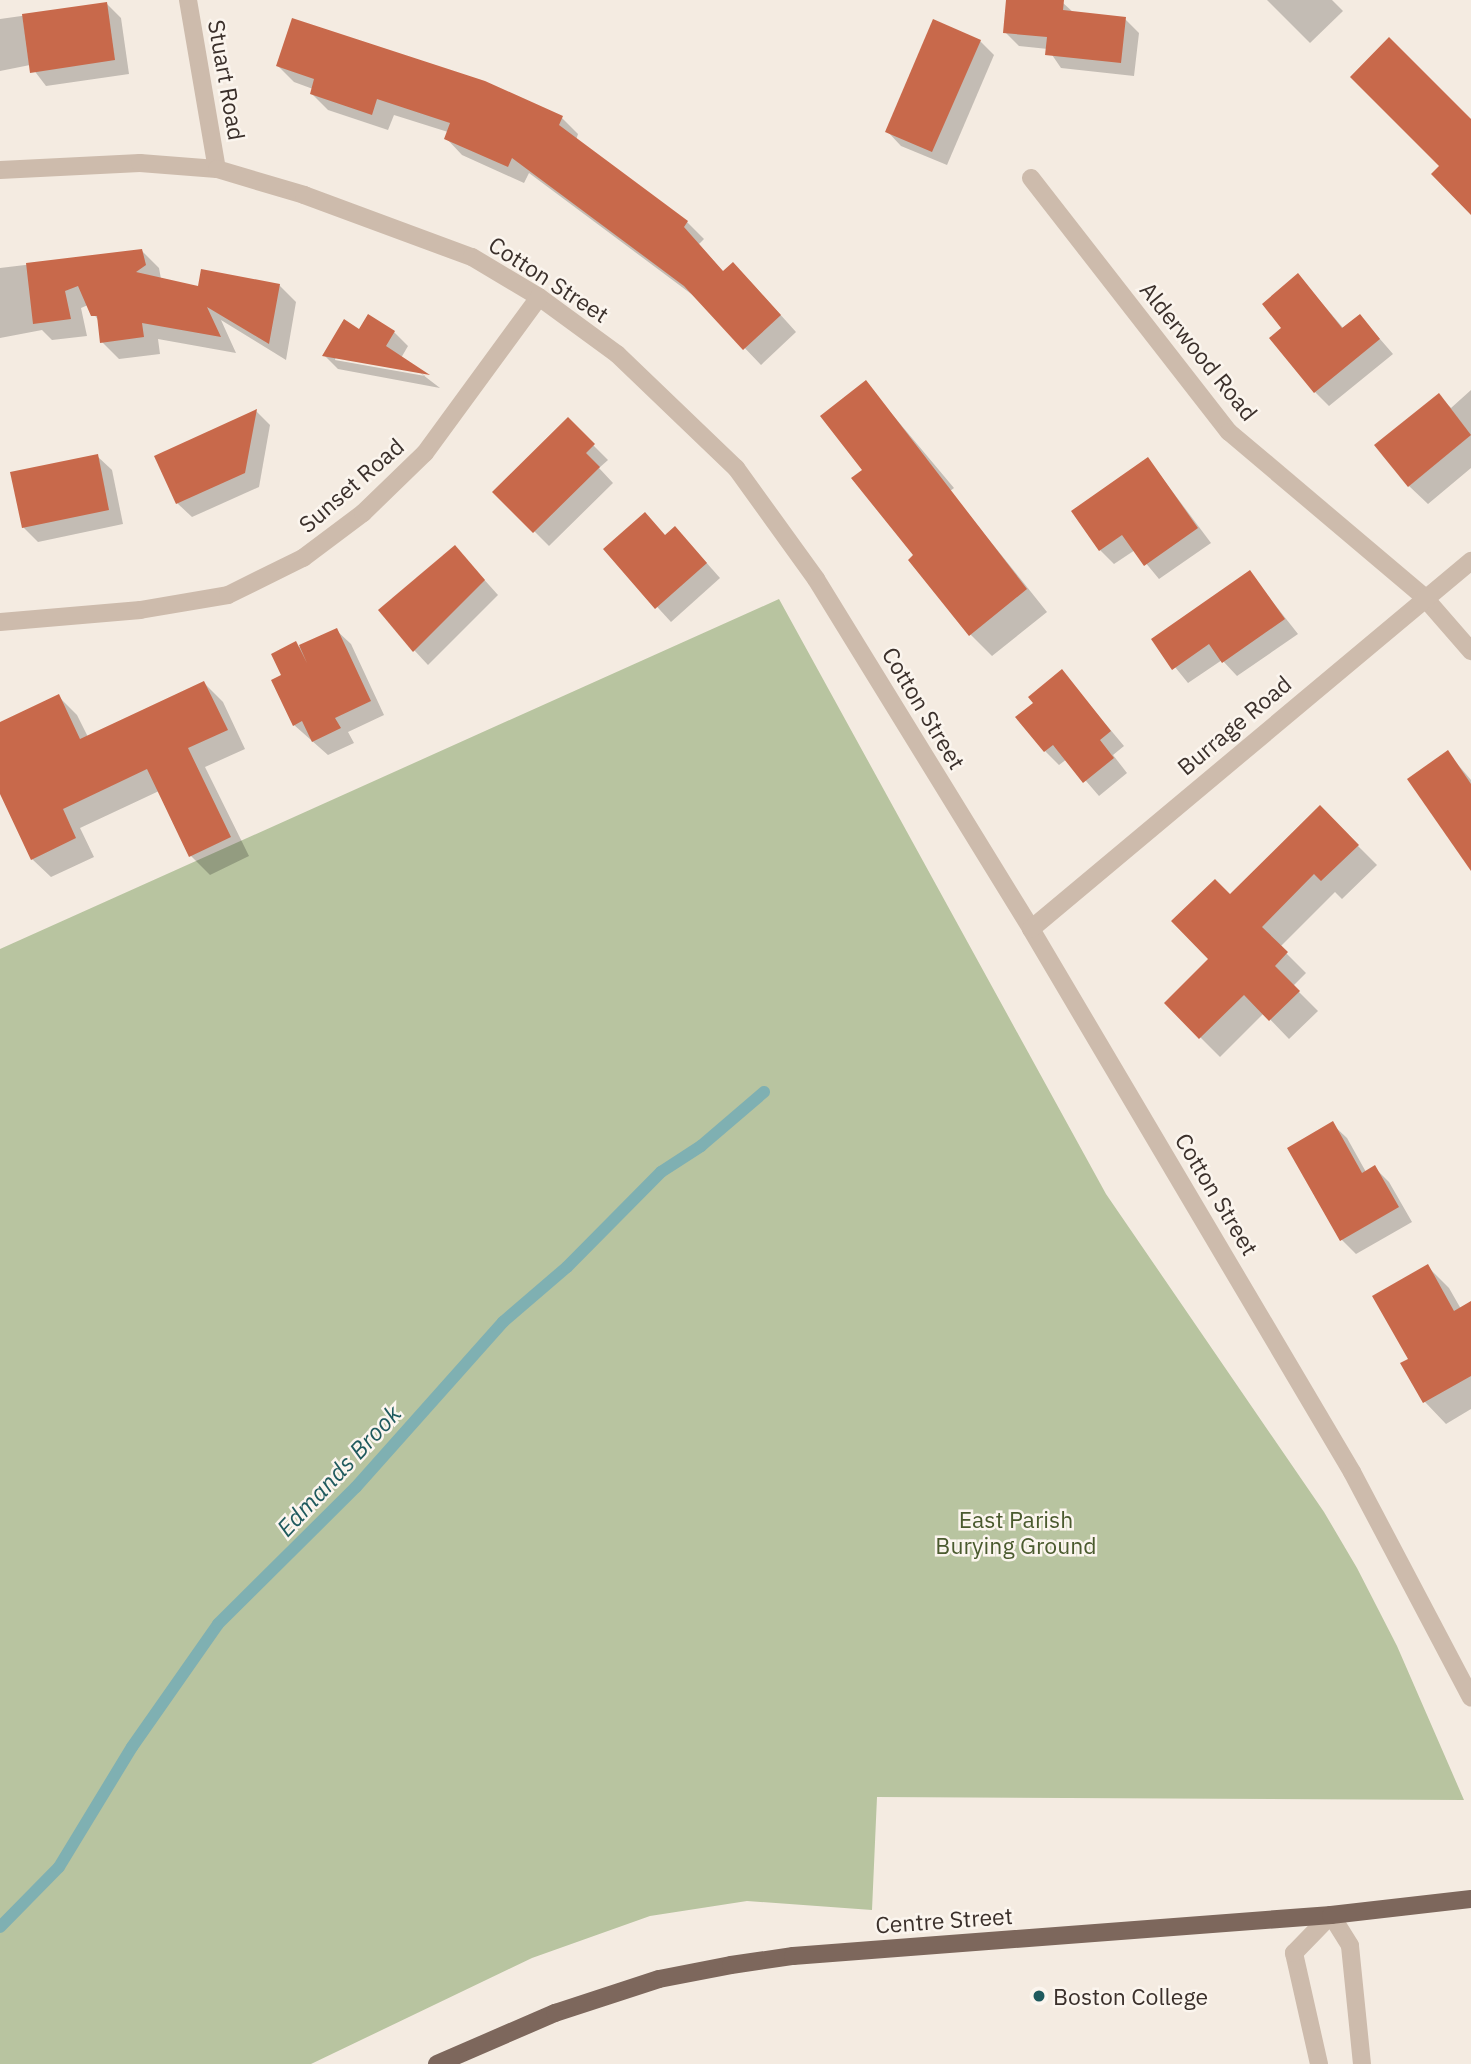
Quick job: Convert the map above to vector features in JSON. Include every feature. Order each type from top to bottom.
[{"type":"main road","name":"Centre Street","points":[[437,2064],[555,2013],[659,1979],[743,1963],[793,1956],[1331,1915],[1471,1899]]},
{"type":"street","name":"Stuart Road","points":[[188,0],[217,169]]},
{"type":"street","name":"Cotton Street","points":[[0,170],[140,163],[217,169],[304,195],[472,257],[539,297],[617,354],[737,468],[816,579],[1031,929],[1352,1472],[1471,1698]]},
{"type":"street","name":"Alderwood Road","points":[[1031,178],[1229,432],[1424,597],[1471,651]]},
{"type":"street","name":"Sunset Road","points":[[0,622],[140,610],[228,595],[303,558],[363,513],[425,453],[539,297]]},
{"type":"street","name":"Burrage Road","points":[[1031,929],[1424,597],[1471,561]]},
{"type":"street","points":[[1319,2064],[1294,1953],[1331,1915],[1350,1947],[1362,2064]]},
{"type":"green space","name":"East Parish Burying Ground","points":[[779,599],[1106,1194],[1324,1512],[1357,1568],[1397,1646],[1464,1800],[877,1797],[872,1910],[747,1901],[650,1916],[532,1958],[311,2064],[0,2064],[0,949]]},
{"type":"building","points":[[1006,0],[1064,0],[1063,10],[1126,17],[1121,63],[1045,55],[1047,37],[1003,33]]},
{"type":"building","points":[[107,2],[115,60],[30,73],[22,14]]},
{"type":"building","points":[[292,18],[485,81],[563,116],[559,125],[688,221],[684,227],[723,271],[733,262],[781,315],[743,350],[684,286],[512,158],[508,167],[444,139],[450,123],[377,99],[372,115],[310,94],[314,79],[276,66]]},
{"type":"building","points":[[933,19],[981,40],[932,152],[885,132]]},
{"type":"building","points":[[1389,37],[1471,119],[1471,215],[1431,174],[1439,166],[1350,77]]},
{"type":"building","points":[[142,249],[146,265],[136,272],[198,286],[201,269],[280,284],[269,344],[207,307],[221,337],[142,323],[144,337],[100,343],[97,316],[91,316],[78,286],[65,291],[71,319],[33,324],[26,263]]},
{"type":"building","points":[[1298,273],[1342,328],[1360,314],[1380,339],[1314,393],[1269,338],[1281,328],[1262,304]]},
{"type":"building","points":[[368,314],[395,331],[386,346],[430,375],[322,356],[344,319],[359,329]]},
{"type":"building","points":[[866,380],[1027,589],[969,636],[908,560],[913,555],[851,478],[862,470],[820,416]]},
{"type":"building","points":[[1439,393],[1471,435],[1408,487],[1374,445]]},
{"type":"building","points":[[257,409],[245,473],[176,504],[154,456]]},
{"type":"building","points":[[568,417],[595,444],[586,453],[600,467],[533,533],[492,492]]},
{"type":"building","points":[[98,454],[109,510],[22,528],[10,472]]},
{"type":"building","points":[[1148,457],[1198,528],[1144,566],[1122,535],[1099,551],[1071,511]]},
{"type":"building","points":[[645,512],[665,535],[675,526],[707,563],[655,609],[603,549]]},
{"type":"building","points":[[455,545],[485,580],[413,652],[378,610]]},
{"type":"building","points":[[1250,570],[1285,619],[1222,663],[1209,644],[1172,670],[1151,639]]},
{"type":"building","points":[[337,628],[371,701],[335,718],[341,728],[312,742],[302,721],[293,726],[271,680],[281,675],[271,654],[296,641],[307,663],[299,645]]},
{"type":"building","points":[[1062,669],[1111,731],[1100,740],[1114,758],[1083,783],[1053,745],[1044,752],[1015,717],[1033,703],[1028,697]]},
{"type":"building","points":[[204,681],[228,730],[188,748],[231,837],[189,857],[147,769],[63,809],[76,838],[31,860],[0,794],[0,722],[59,694],[80,739]]},
{"type":"building","points":[[1448,750],[1471,784],[1471,871],[1407,779]]},
{"type":"building","points":[[1320,805],[1359,845],[1321,881],[1314,874],[1262,927],[1288,952],[1275,966],[1300,991],[1269,1021],[1244,995],[1199,1039],[1164,1003],[1208,959],[1171,921],[1215,879],[1230,894]]},
{"type":"building","points":[[1333,1121],[1362,1173],[1375,1165],[1399,1207],[1340,1241],[1287,1148]]},
{"type":"building","points":[[1428,1264],[1454,1311],[1471,1301],[1471,1376],[1423,1403],[1400,1363],[1408,1359],[1372,1296]]},
{"type":"waterway","name":"Edmands Brook","points":[[0,1927],[59,1867],[132,1747],[218,1624],[356,1487],[503,1322],[567,1267],[661,1172],[701,1146],[764,1092]]},
{"type":"place","name":"Boston College","points":[[1039,1996]]}]
